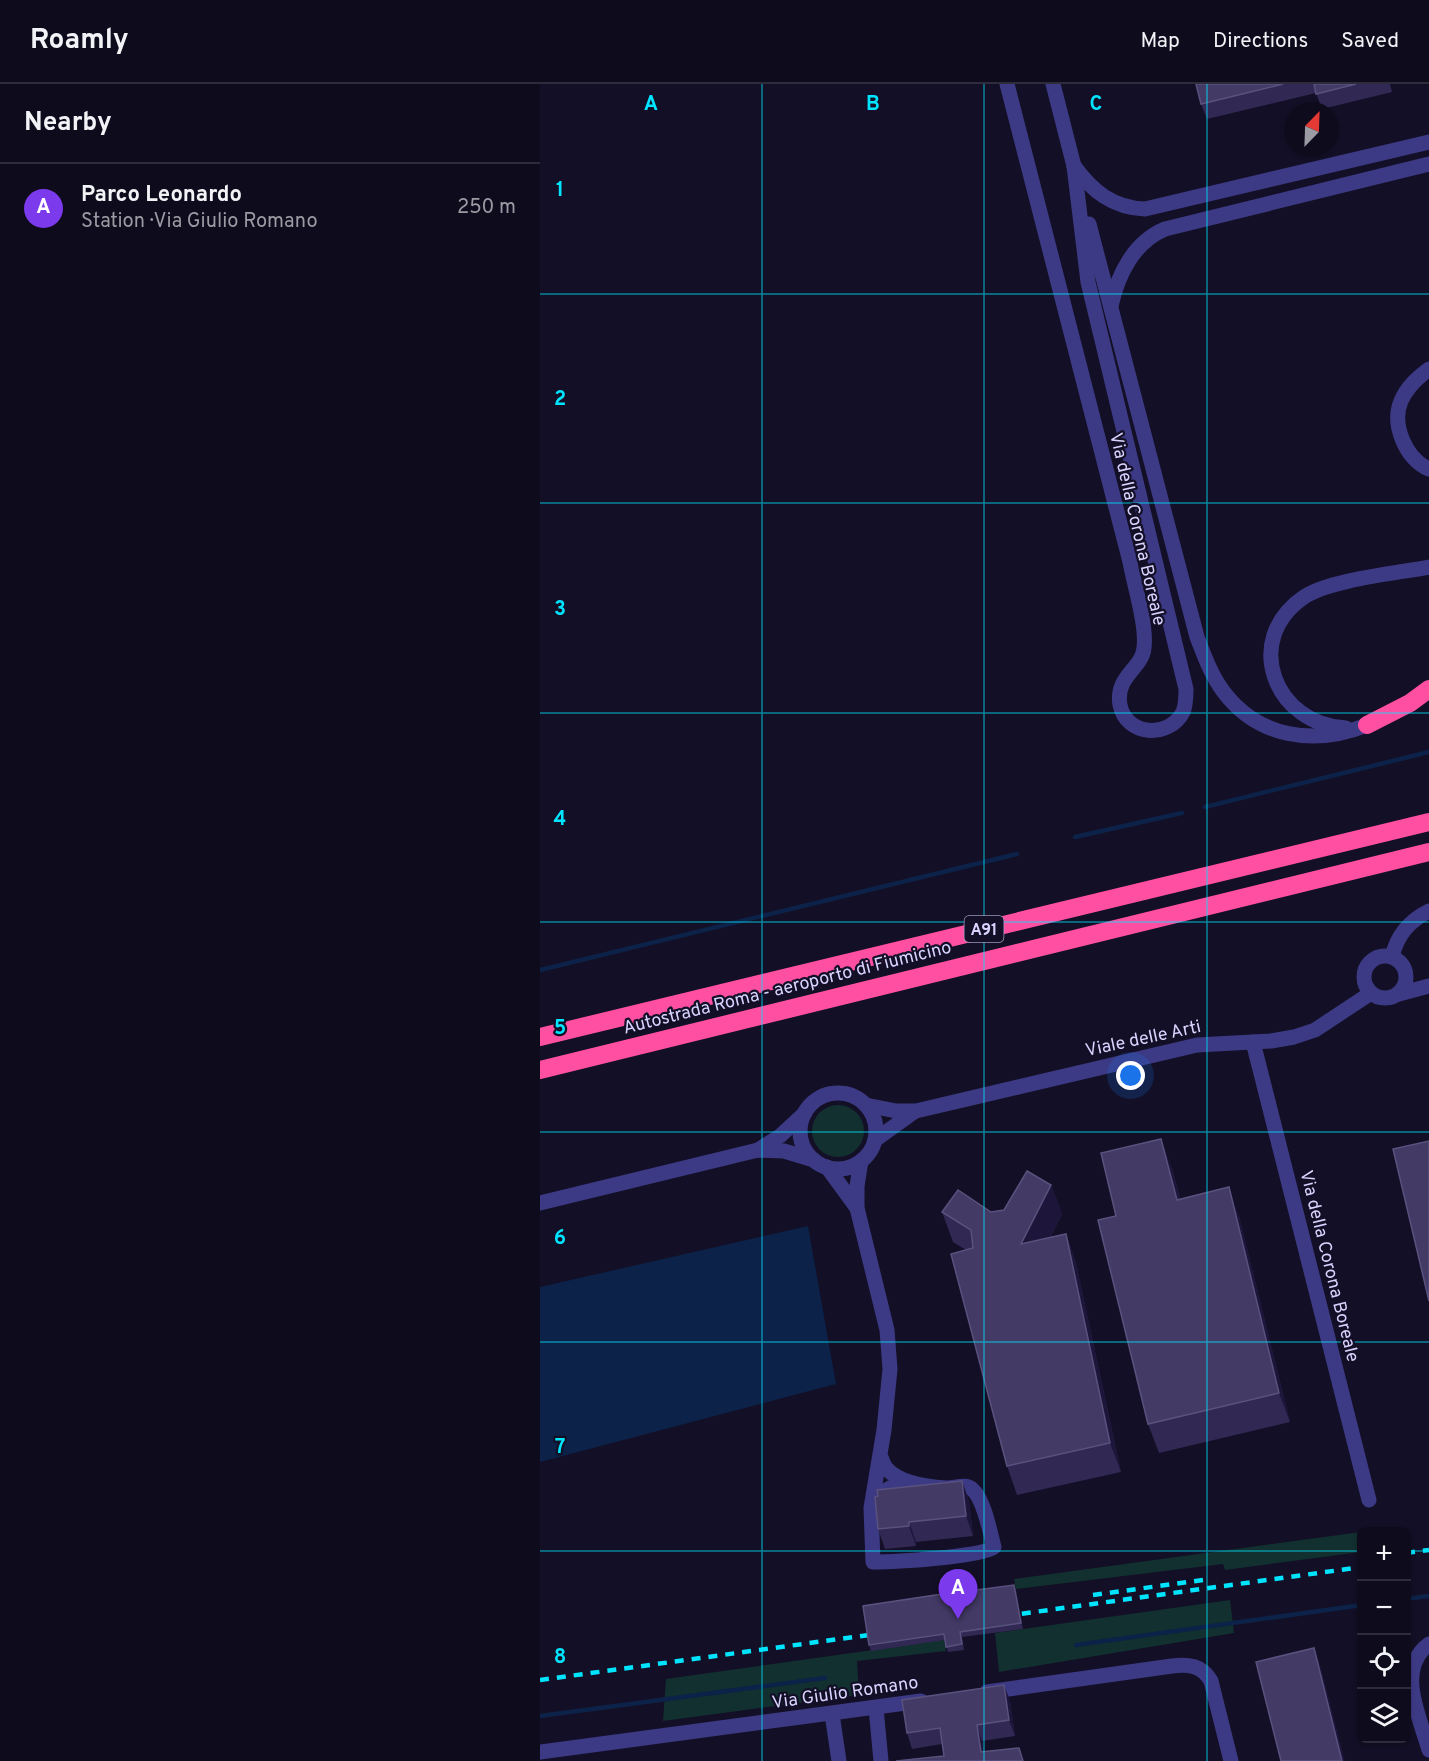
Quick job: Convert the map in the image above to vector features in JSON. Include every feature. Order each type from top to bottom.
[{"type":"highway","points":[[1367,725],[1410,703],[1429,689]]},
{"type":"highway","name":"Autostrada Roma - aeroporto di Fiumicino","points":[[540,1037],[1429,822]]},
{"type":"highway","name":"Autostrada Roma - aeroporto di Fiumicino","points":[[540,1070],[734,1020],[1050,946],[1429,852]]},
{"type":"street","name":"Via della Corona Boreale","points":[[1007,84],[1130,562],[1143,624],[1145,644],[1143,652],[1124,680],[1120,703],[1122,711],[1132,724],[1145,730],[1159,730],[1166,728],[1179,718],[1186,703],[1186,689],[1088,282],[1074,166]]},
{"type":"street","name":"Via della Corona Boreale","points":[[1053,84],[1197,637],[1214,677],[1222,690],[1244,713],[1258,722],[1288,734],[1320,737],[1344,733],[1367,725]]},
{"type":"street","points":[[1074,166],[1085,182],[1110,201],[1130,208],[1146,209],[1429,142]]},
{"type":"street","points":[[1110,309],[1125,268],[1136,251],[1154,234],[1165,229],[1429,164]]},
{"type":"street","points":[[1429,369],[1412,382],[1400,402],[1398,429],[1406,450],[1429,470]]},
{"type":"street","points":[[1367,725],[1332,727],[1311,719],[1292,705],[1279,687],[1271,665],[1270,654],[1275,633],[1294,606],[1325,587],[1429,567]]},
{"type":"street","points":[[1392,957],[1404,929],[1411,922],[1429,912]]},
{"type":"street","points":[[1399,994],[1406,983],[1405,970],[1398,960],[1392,957],[1378,957],[1367,966],[1364,980],[1371,993],[1382,998],[1393,997],[1429,986]]},
{"type":"street","name":"Viale delle Arti","points":[[866,1105],[896,1111],[916,1111],[1180,1048],[1215,1043],[1282,1040],[1315,1030],[1371,993]]},
{"type":"street","name":"Via della Corona Boreale","points":[[1253,1042],[1369,1500]]},
{"type":"street","points":[[540,1203],[758,1150],[784,1151],[844,1168],[861,1161],[868,1154],[875,1140],[876,1124],[866,1105],[850,1095],[837,1093],[817,1099],[780,1136],[758,1150]]},
{"type":"street","name":"Viale delle Arti","points":[[875,1140],[916,1111]]},
{"type":"street","points":[[805,1113],[801,1126],[804,1147],[821,1163],[857,1208]]},
{"type":"street","points":[[861,1161],[857,1186],[857,1208],[888,1340],[890,1369],[871,1508],[873,1562],[897,1562],[971,1554],[990,1551],[994,1547],[982,1505],[972,1489],[966,1486],[948,1488],[916,1485],[889,1486],[881,1492],[871,1508]]},
{"type":"street","points":[[880,1455],[885,1467],[916,1485]]},
{"type":"street","points":[[1429,1644],[1416,1658],[1410,1678],[1429,1750]]},
{"type":"street","points":[[969,1694],[1172,1666],[1192,1666],[1205,1673],[1211,1680],[1232,1761]]},
{"type":"street","name":"Via Giulio Romano","points":[[540,1752],[934,1699]]},
{"type":"street","points":[[876,1708],[881,1761]]},
{"type":"street","points":[[832,1714],[839,1761]]},
{"type":"green space","points":[[838,1105],[848,1107],[856,1113],[862,1121],[864,1131],[862,1141],[856,1149],[848,1155],[838,1157],[828,1155],[820,1149],[814,1141],[812,1131],[814,1121],[820,1113],[828,1107]]},
{"type":"green space","points":[[1357,1533],[1357,1553],[1225,1570],[1223,1564],[1016,1589],[1014,1579]]},
{"type":"green space","points":[[1230,1600],[1234,1633],[999,1672],[995,1633]]},
{"type":"green space","points":[[944,1640],[946,1651],[857,1661],[859,1695],[663,1721],[666,1679]]},
{"type":"water","points":[[808,1226],[836,1384],[540,1462],[540,1287]]},
{"type":"building","points":[[1196,84],[1283,84],[1201,104]]},
{"type":"building","points":[[1314,84],[1356,84],[1316,94]]},
{"type":"building","points":[[1161,1139],[1177,1200],[1229,1187],[1279,1393],[1148,1424],[1098,1220],[1116,1216],[1101,1153]]},
{"type":"building","points":[[1429,1141],[1429,1301],[1393,1149]]},
{"type":"building","points":[[1027,1171],[1051,1185],[1021,1244],[1066,1234],[1110,1443],[1007,1466],[951,1254],[973,1248],[971,1230],[942,1212],[958,1190],[991,1212],[1004,1210]]},
{"type":"building","points":[[962,1481],[966,1516],[909,1522],[909,1526],[878,1529],[875,1497],[878,1496],[877,1490]]},
{"type":"building","points":[[959,1578],[961,1592],[1014,1585],[1021,1623],[960,1632],[962,1644],[946,1647],[944,1634],[869,1645],[863,1606],[942,1594],[941,1580]]},
{"type":"building","points":[[1314,1648],[1342,1761],[1281,1761],[1256,1662]]},
{"type":"building","points":[[1004,1685],[1009,1720],[977,1725],[981,1752],[1019,1748],[1023,1761],[896,1761],[944,1756],[940,1728],[907,1733],[902,1700]]},
{"type":"waterway","points":[[1205,807],[1429,752]]},
{"type":"waterway","points":[[1075,837],[1182,813]]},
{"type":"waterway","points":[[540,970],[1017,854]]},
{"type":"waterway","points":[[1411,1598],[1429,1596]]},
{"type":"waterway","points":[[1076,1645],[1357,1606]]},
{"type":"waterway","points":[[540,1716],[825,1678]]},
{"type":"railway","points":[[1411,1552],[1429,1550]]},
{"type":"railway","points":[[1005,1616],[1357,1568]]},
{"type":"railway","points":[[1093,1595],[1203,1580]]},
{"type":"railway","points":[[540,1680],[883,1633]]},
{"type":"place","name":"Parco Leonardo","points":[[958,1619]]}]
